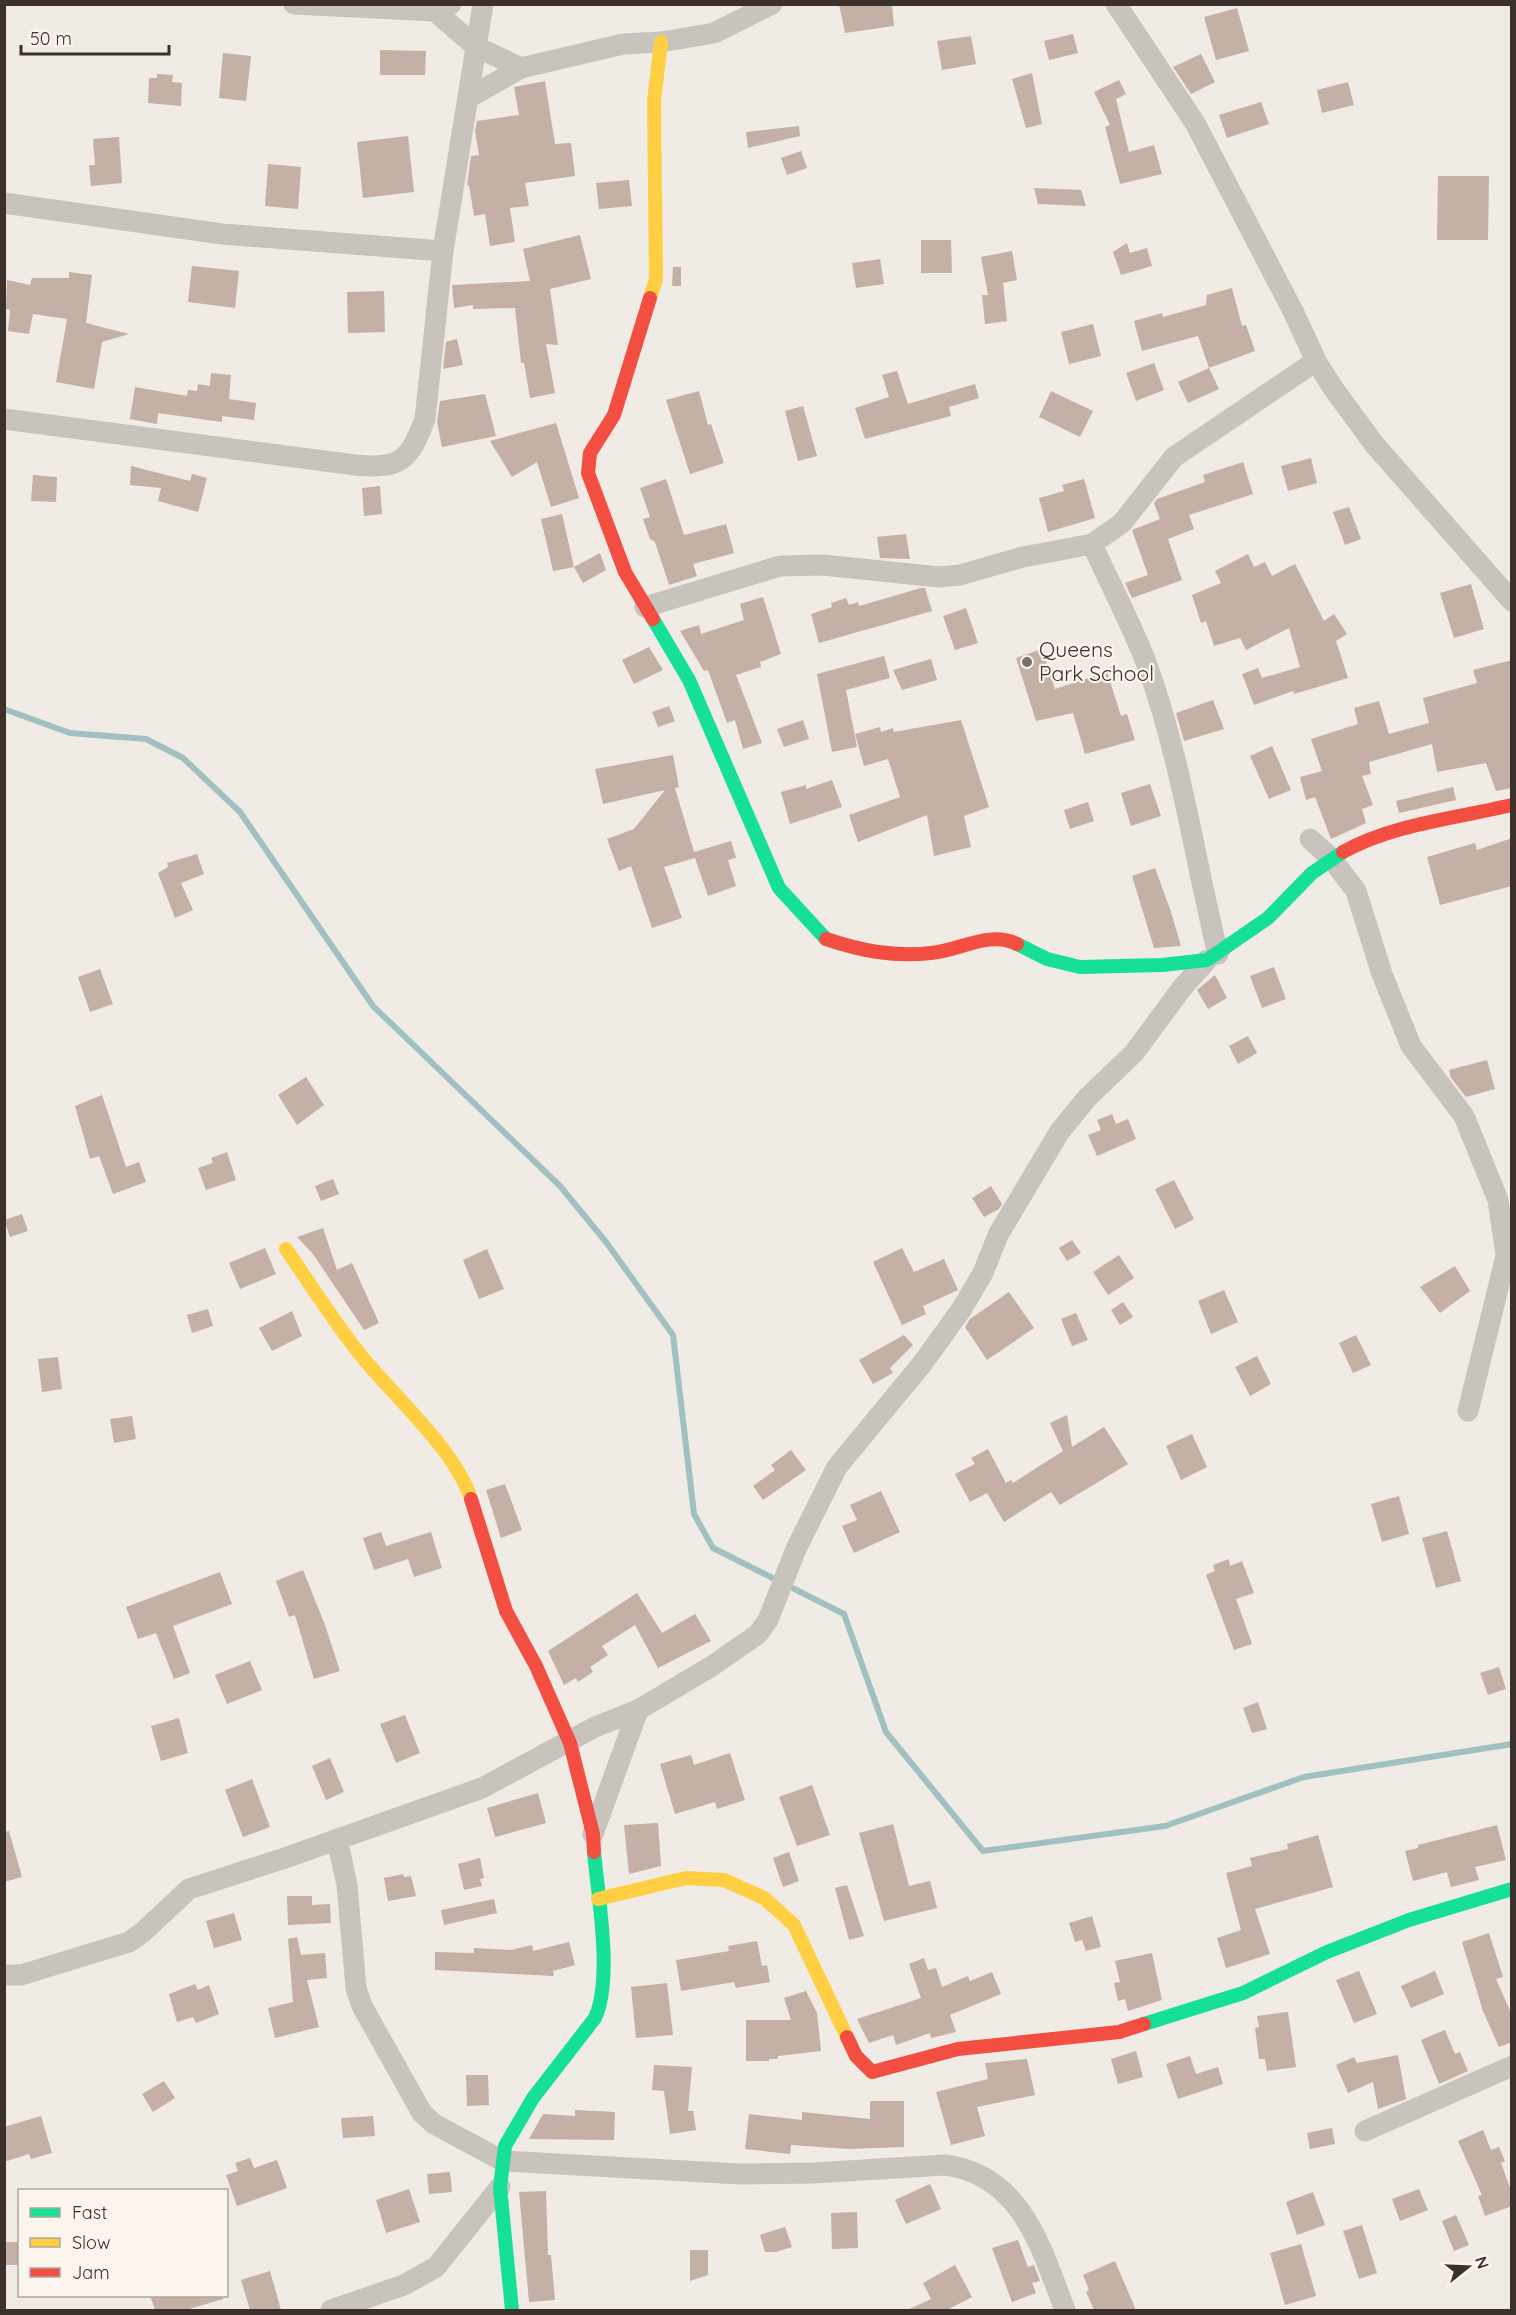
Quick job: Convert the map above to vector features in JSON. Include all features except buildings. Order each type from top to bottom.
[{"type":"street","points":[[294,4],[442,8],[475,46],[521,68]]},
{"type":"street","points":[[4,419],[356,465],[384,467],[405,459],[415,445],[425,418],[443,251],[470,97],[475,46],[483,4]]},
{"type":"street","points":[[470,97],[521,68],[623,44],[661,42],[714,33],[772,4]]},
{"type":"street","points":[[1116,4],[1195,123],[1293,310],[1316,361],[1374,444],[1512,601]]},
{"type":"street","points":[[661,42],[654,101],[656,279],[614,415],[590,453],[588,473],[625,573],[689,680],[737,787],[763,856],[779,888],[826,939],[861,951],[896,955],[934,952],[990,939],[1013,942],[1047,959],[1080,967],[1162,965],[1212,957]]},
{"type":"street","points":[[4,203],[222,234],[443,251]]},
{"type":"street","points":[[645,607],[780,566],[823,565],[939,578],[960,576],[1023,557],[1092,544],[1122,523],[1174,457],[1316,361]]},
{"type":"street","points":[[1092,544],[1124,608],[1147,666],[1173,759],[1212,957]]},
{"type":"street","points":[[4,1975],[21,1975],[129,1942],[189,1889],[482,1788],[570,1743],[595,1727],[638,1710],[743,1646],[758,1634],[768,1620],[796,1549],[837,1467],[922,1364],[961,1310],[983,1273],[998,1235],[1060,1131],[1087,1098],[1134,1053],[1182,988],[1212,957],[1269,918],[1312,873],[1331,858],[1357,844],[1406,829],[1512,805]]},
{"type":"street","points":[[1310,839],[1331,858],[1356,891],[1382,974],[1411,1046],[1464,1116],[1498,1200],[1510,1254],[1468,1411]]},
{"type":"street","points":[[286,1249],[361,1356],[440,1446],[466,1484],[506,1611],[536,1666],[570,1743],[593,1833],[604,1981],[601,2005],[595,2018],[533,2098],[505,2146],[500,2187],[512,2310]]},
{"type":"street","points":[[593,1833],[638,1710]]},
{"type":"street","points":[[337,1839],[347,1884],[356,1988],[362,2006],[422,2113],[434,2124],[503,2161],[740,2175],[814,2173],[945,2164],[967,2167],[991,2180],[1014,2201],[1039,2242],[1065,2310]]},
{"type":"street","points":[[598,1899],[686,1878],[724,1880],[764,1898],[794,1925],[856,2056],[872,2072],[958,2049],[1119,2032],[1243,1993],[1327,1952],[1409,1920],[1512,1889]]},
{"type":"street","points":[[1365,2131],[1512,2066]]},
{"type":"street","points":[[331,2310],[404,2285],[436,2267],[500,2187]]},
{"type":"waterway","points":[[4,709],[70,733],[146,739],[183,758],[240,812],[373,1006],[560,1186],[606,1242],[673,1335],[694,1514],[713,1548],[844,1614],[886,1732],[983,1851],[1165,1826],[1304,1777],[1512,1744]]},
{"type":"traffic: fast","points":[[653,619],[689,680],[779,888],[826,939]]},
{"type":"traffic: fast","points":[[1017,944],[1047,959],[1080,967],[1162,965],[1207,960],[1268,918],[1312,873],[1343,852]]},
{"type":"traffic: fast","points":[[512,2310],[500,2187],[505,2146],[533,2098],[595,2018],[603,1982],[604,1960],[594,1852]]},
{"type":"traffic: fast","points":[[1144,2024],[1243,1993],[1327,1952],[1409,1920],[1512,1889]]},
{"type":"traffic: slow","points":[[650,298],[656,279],[654,101],[661,42]]},
{"type":"traffic: slow","points":[[286,1249],[353,1345],[439,1444],[452,1462],[471,1499]]},
{"type":"traffic: slow","points":[[598,1899],[686,1878],[724,1880],[764,1898],[794,1925],[847,2037]]},
{"type":"traffic: jam","points":[[650,298],[614,415],[590,453],[588,473],[625,572],[653,619]]},
{"type":"traffic: jam","points":[[1343,852],[1362,842],[1404,828],[1512,805]]},
{"type":"traffic: jam","points":[[826,939],[865,950],[904,954],[942,951],[974,942],[996,939],[1017,944]]},
{"type":"traffic: jam","points":[[471,1499],[506,1611],[536,1666],[570,1743],[593,1834],[594,1852]]},
{"type":"traffic: jam","points":[[847,2037],[856,2056],[872,2072],[958,2049],[1119,2032],[1144,2024]]},
{"type":"place","name":"Queens Park School","points":[[1027,662]]}]
